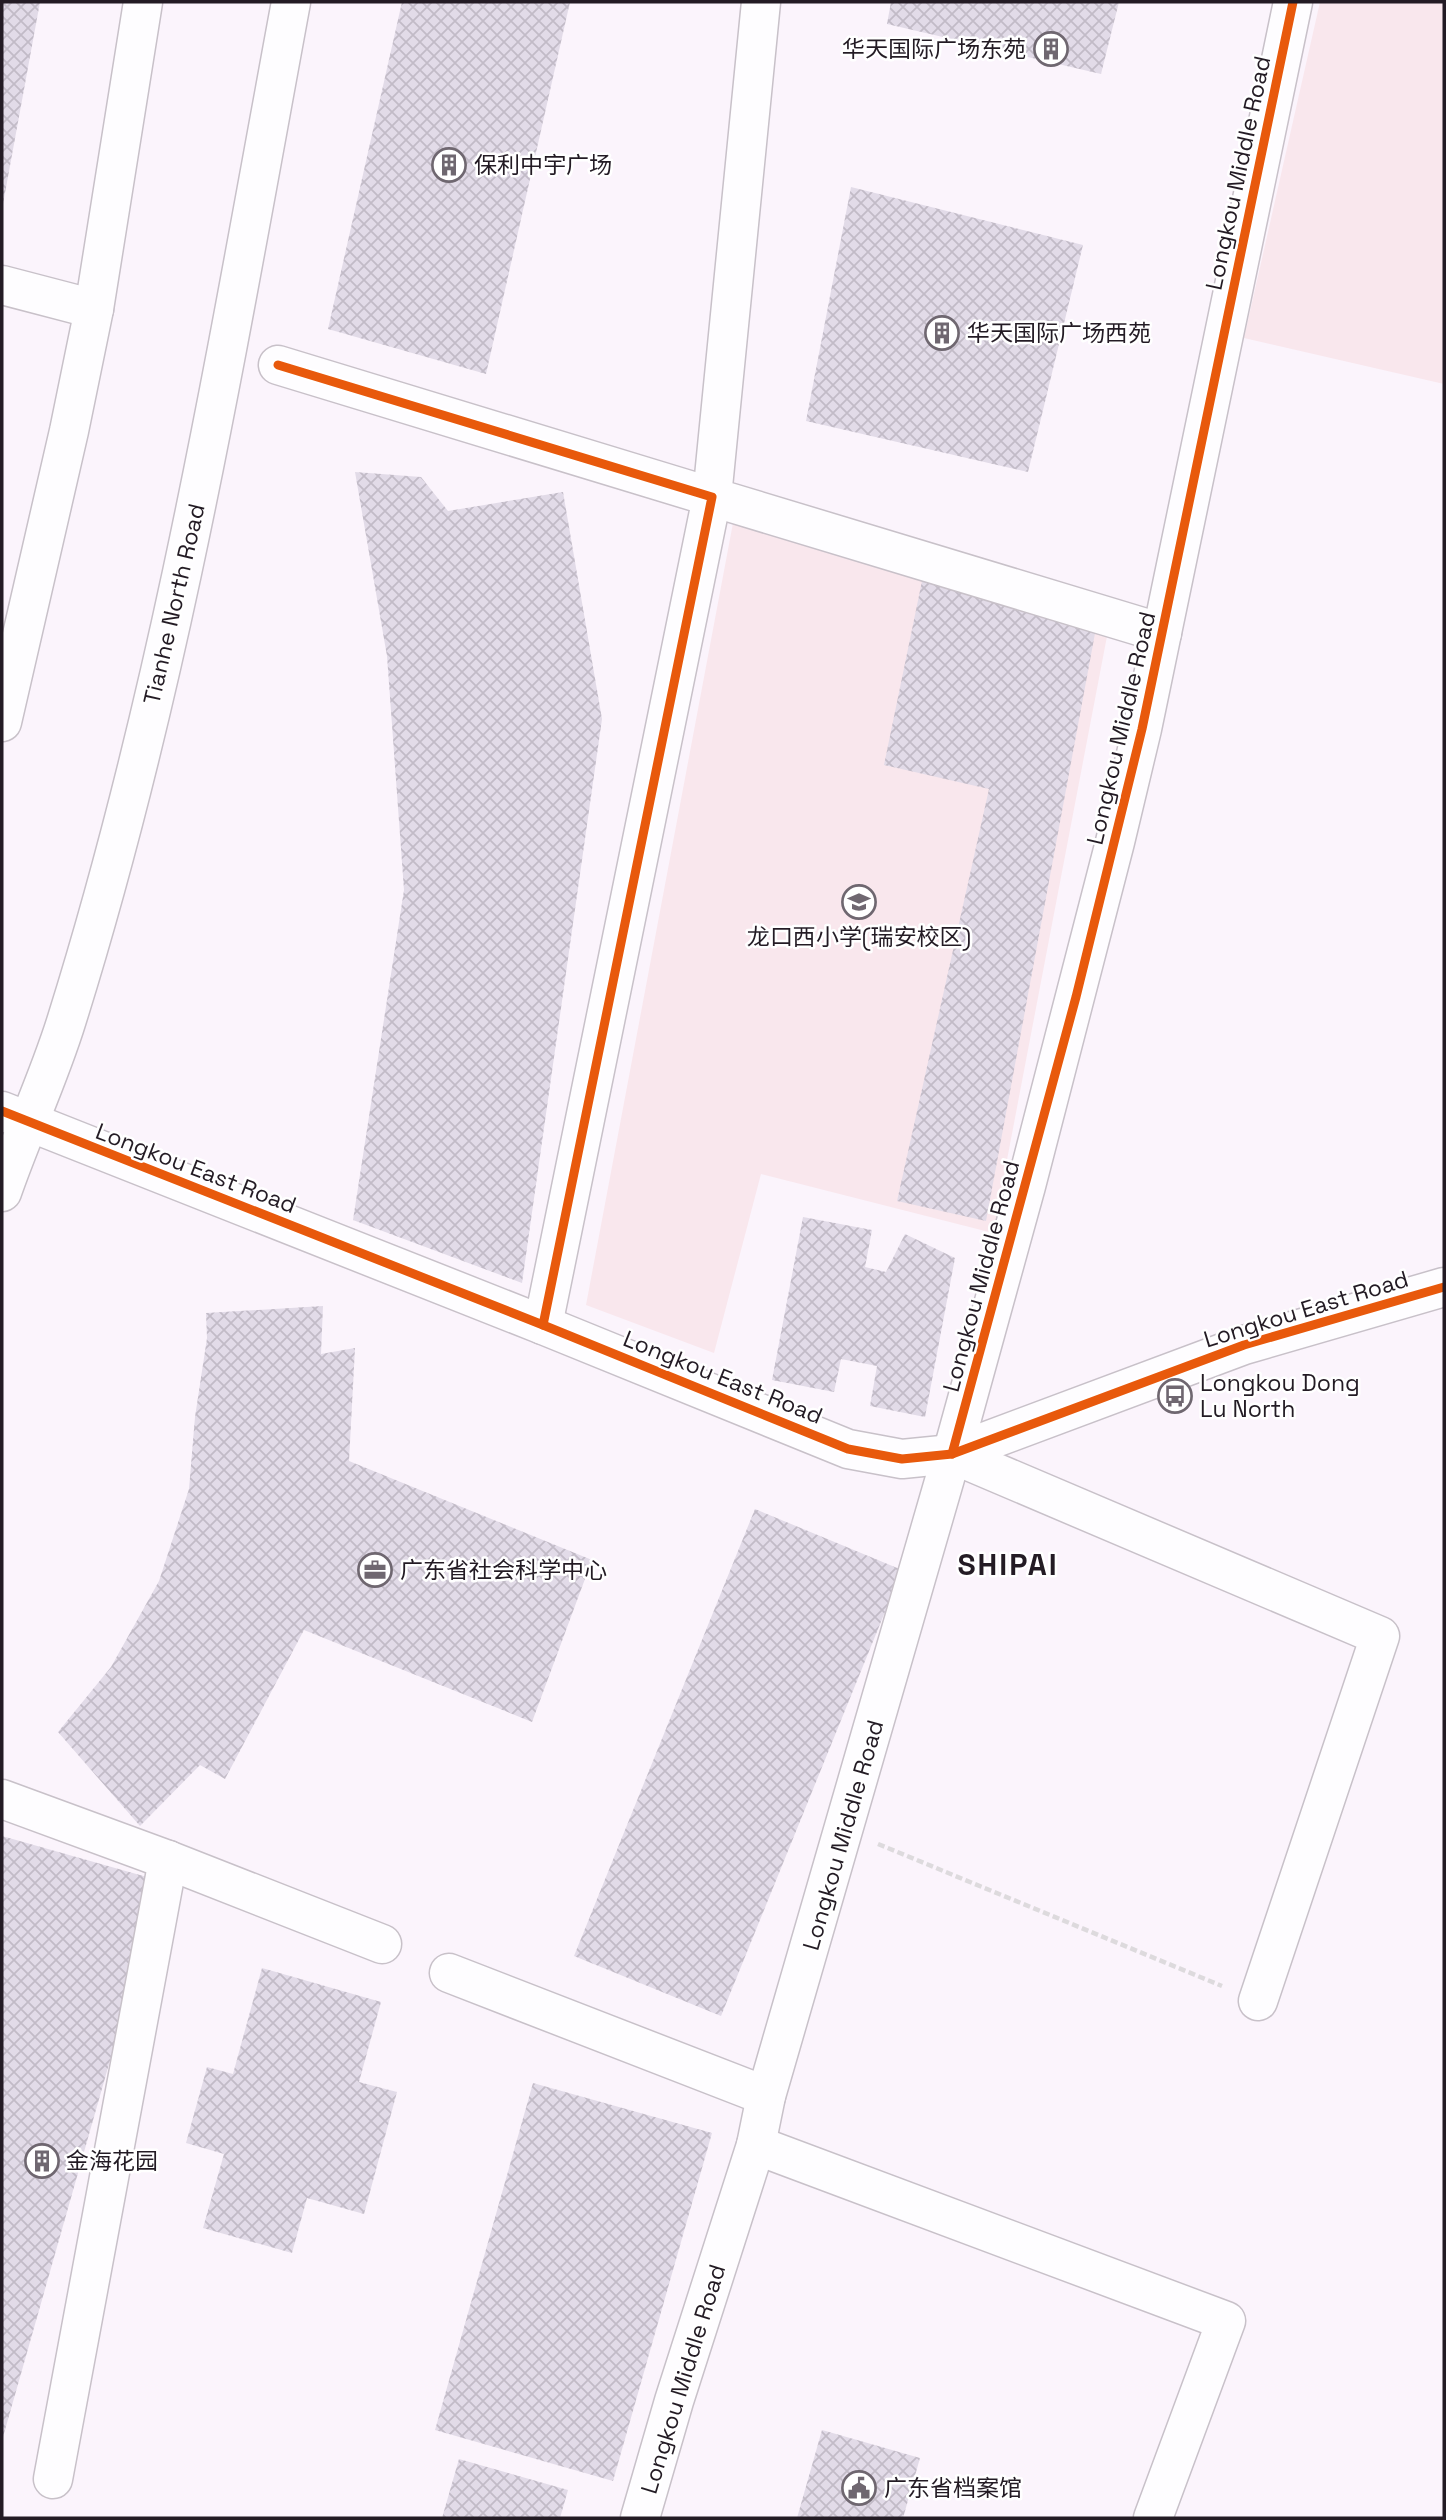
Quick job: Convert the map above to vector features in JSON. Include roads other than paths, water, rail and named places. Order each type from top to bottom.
[{"type":"street","points":[[2,723],[94,309],[143,2]]},
{"type":"street","name":"Tianhe North Road","points":[[2,1192],[15,1117],[67,1022],[142,750],[210,442],[291,2]]},
{"type":"street","points":[[543,1325],[712,497],[761,2]]},
{"type":"street","name":"Longkou Middle Road","points":[[640,2518],[756,2145],[766,2096],[952,1454],[1079,984],[1142,729],[1293,2]]},
{"type":"street","points":[[2,285],[94,309]]},
{"type":"street","points":[[278,365],[1162,632]]},
{"type":"street","name":"Longkou East Road","points":[[15,1117],[543,1325],[848,1449],[902,1459],[952,1454],[1244,1345],[1444,1287]]},
{"type":"street","points":[[952,1454],[1380,1636],[1258,2001]]},
{"type":"street","points":[[2,1799],[168,1860],[382,1944]]},
{"type":"street","points":[[53,2479],[168,1860]]},
{"type":"street","points":[[449,1973],[766,2096]]},
{"type":"street","points":[[756,2145],[1226,2321],[1153,2518]]},
{"type":"place","name":"华天国际广场东苑","points":[[1051,49]]},
{"type":"place","name":"保利中宇广场","points":[[449,165]]},
{"type":"place","name":"华天国际广场西苑","points":[[942,333]]},
{"type":"place","name":"龙口西小学(瑞安校区)","points":[[859,902]]},
{"type":"place","name":"Longkou Dong Lu North","points":[[1175,1396]]},
{"type":"place","name":"广东省社会科学中心","points":[[375,1570]]},
{"type":"place","name":"金海花园","points":[[42,2161]]},
{"type":"place","name":"广东省档案馆","points":[[859,2488]]},
{"type":"district","name":"SHIPAI","points":[[1008,1564]]}]
